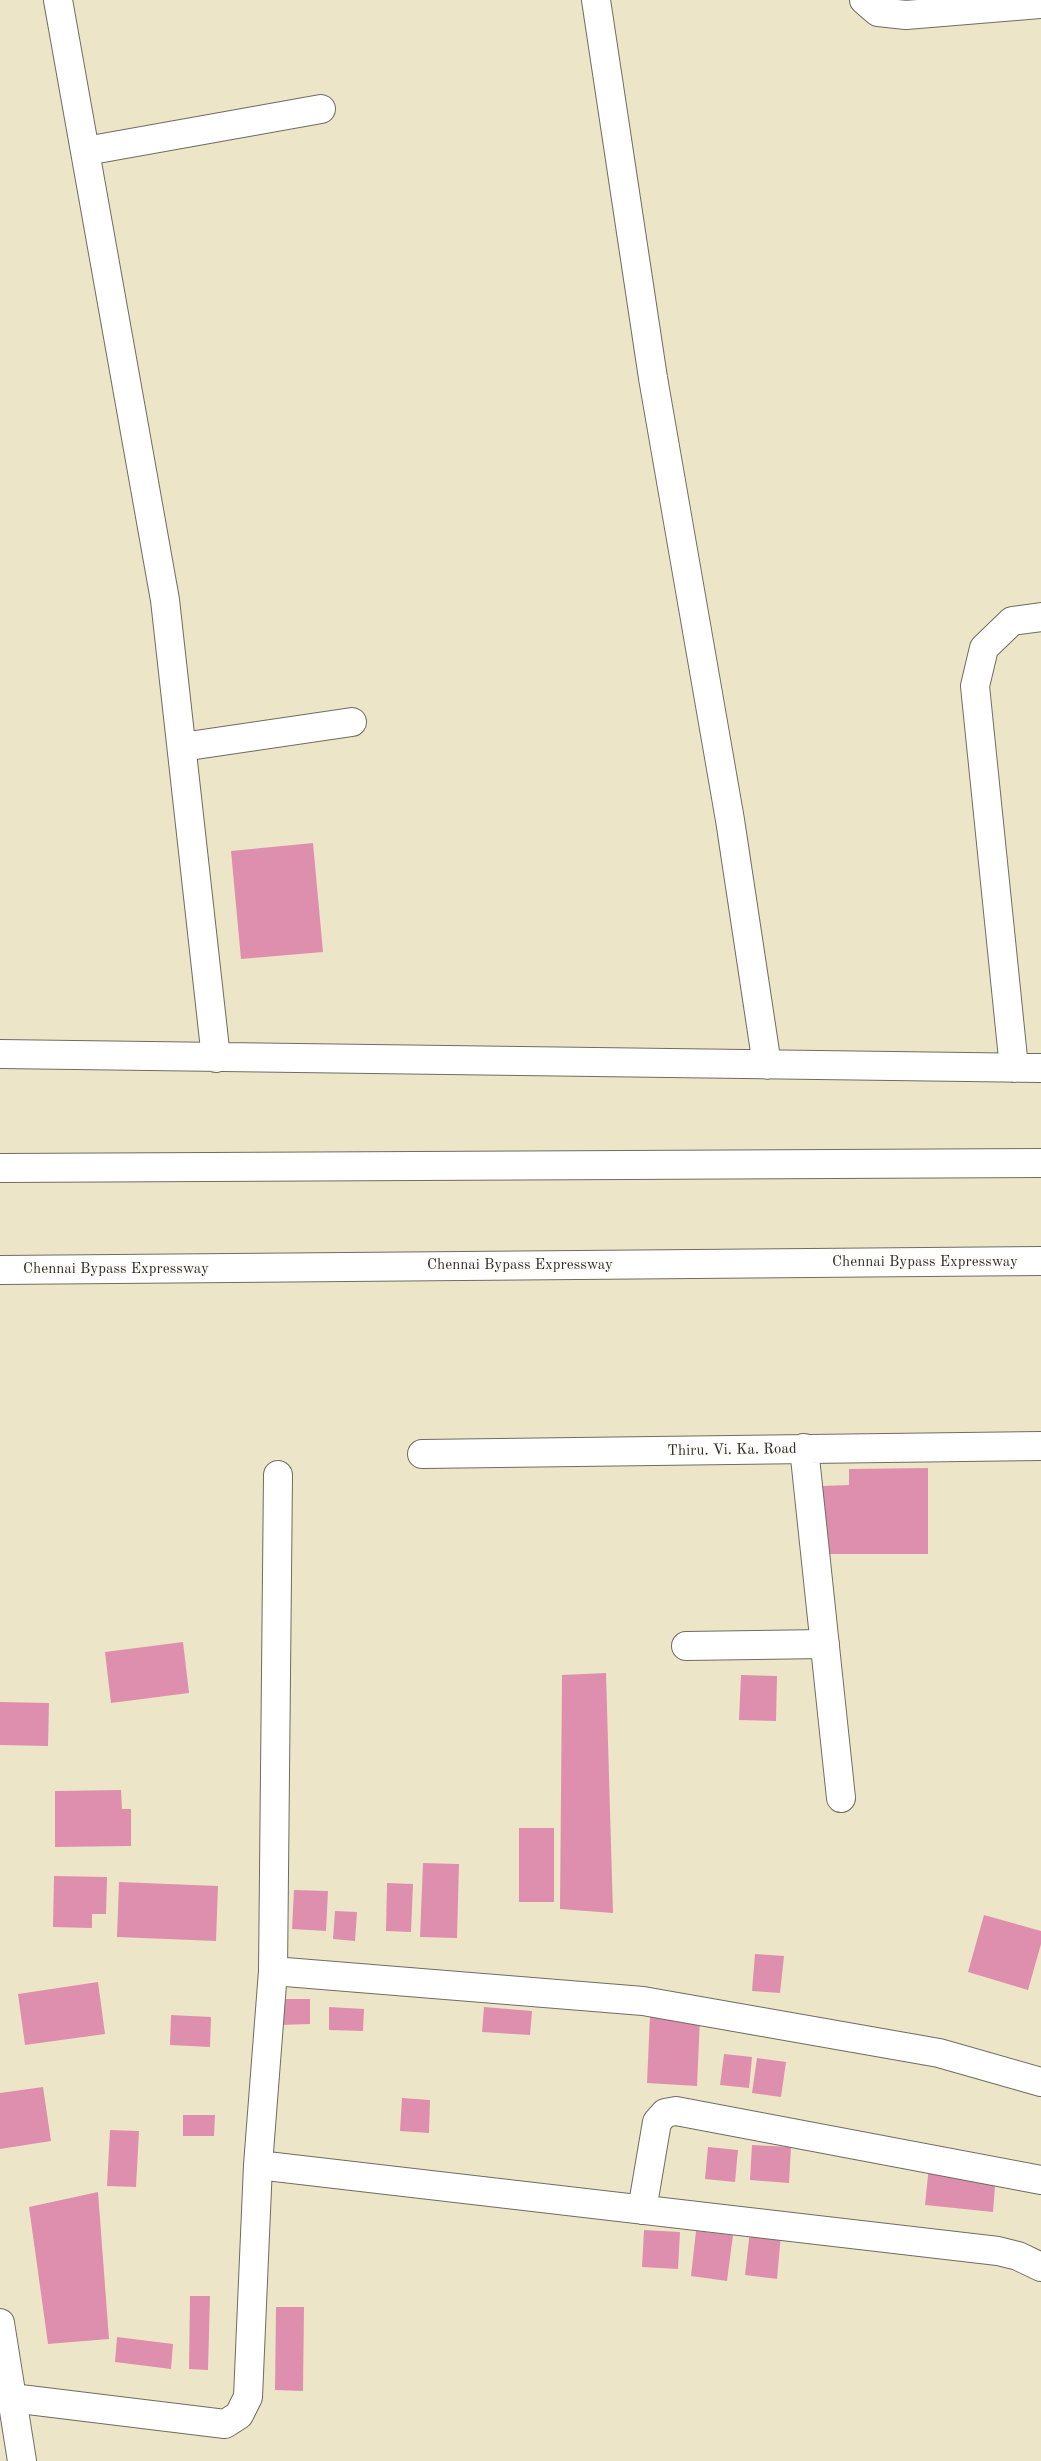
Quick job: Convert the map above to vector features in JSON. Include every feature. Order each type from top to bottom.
[{"type":"main road","points":[[58,0],[165,600],[216,1058]]},
{"type":"main road","points":[[596,0],[653,378],[730,820],[767,1065]]},
{"type":"main road","points":[[864,0],[878,12],[906,15],[1041,4]]},
{"type":"main road","points":[[86,151],[321,109]]},
{"type":"main road","points":[[1014,1068],[975,686],[984,648],[1012,621],[1041,618]]},
{"type":"main road","points":[[182,747],[352,722]]},
{"type":"main road","points":[[0,1054],[1041,1068]]},
{"type":"main road","points":[[0,1168],[1041,1163]]},
{"type":"main road","name":"Chennai Bypass Expressway","points":[[0,1270],[1041,1261]]},
{"type":"main road","name":"Thiru. Vi. Ka. Road","points":[[422,1454],[1041,1446]]},
{"type":"main road","points":[[804,1448],[841,1798]]},
{"type":"main road","points":[[12,2398],[224,2424],[239,2415],[248,2397],[258,2165],[273,1971],[278,1475]]},
{"type":"main road","points":[[686,1646],[825,1644]]},
{"type":"main road","points":[[273,1971],[643,2002],[939,2053],[1041,2082]]},
{"type":"main road","points":[[642,2210],[657,2122],[665,2113],[676,2111],[1041,2180]]},
{"type":"main road","points":[[258,2165],[998,2251],[1040,2259]]},
{"type":"main road","points":[[0,2323],[22,2461]]},
{"type":"building","points":[[313,843],[323,952],[241,959],[231,851]]},
{"type":"building","points":[[928,1468],[928,1554],[822,1554],[822,1486],[849,1485],[849,1469]]},
{"type":"building","points":[[183,1642],[189,1693],[111,1703],[105,1652]]},
{"type":"building","points":[[606,1673],[613,1913],[560,1909],[562,1675]]},
{"type":"building","points":[[741,1675],[777,1676],[776,1721],[739,1720]]},
{"type":"building","points":[[0,1702],[49,1703],[48,1746],[0,1745]]},
{"type":"building","points":[[121,1790],[122,1809],[131,1809],[131,1846],[55,1847],[55,1791]]},
{"type":"building","points":[[519,1828],[554,1828],[554,1902],[519,1902]]},
{"type":"building","points":[[423,1863],[459,1864],[457,1938],[420,1937]]},
{"type":"building","points":[[54,1876],[107,1877],[106,1914],[92,1914],[92,1928],[53,1927]]},
{"type":"building","points":[[119,1882],[218,1886],[216,1941],[117,1937]]},
{"type":"building","points":[[387,1883],[413,1884],[411,1932],[386,1931]]},
{"type":"building","points":[[294,1890],[328,1891],[326,1931],[292,1929]]},
{"type":"building","points":[[335,1911],[357,1912],[355,1941],[333,1939]]},
{"type":"building","points":[[984,1915],[1041,1931],[1041,1944],[1028,1990],[968,1972]]},
{"type":"building","points":[[755,1954],[784,1956],[780,1993],[752,1991]]},
{"type":"building","points":[[98,1982],[105,2034],[25,2045],[18,1994]]},
{"type":"building","points":[[279,1999],[310,1999],[310,2024],[279,2025]]},
{"type":"building","points":[[329,2007],[364,2009],[363,2031],[329,2030]]},
{"type":"building","points":[[484,2007],[532,2011],[530,2035],[482,2032]]},
{"type":"building","points":[[171,2015],[211,2017],[210,2047],[170,2045]]},
{"type":"building","points":[[650,2016],[700,2018],[697,2086],[647,2083]]},
{"type":"building","points":[[724,2054],[752,2057],[749,2088],[720,2085]]},
{"type":"building","points":[[757,2058],[786,2062],[781,2097],[752,2093]]},
{"type":"building","points":[[43,2087],[51,2141],[0,2149],[0,2093]]},
{"type":"building","points":[[402,2098],[430,2100],[429,2133],[400,2131]]},
{"type":"building","points":[[183,2115],[215,2115],[214,2136],[183,2136]]},
{"type":"building","points":[[110,2130],[139,2131],[136,2187],[107,2186]]},
{"type":"building","points":[[752,2145],[791,2147],[789,2183],[750,2180]]},
{"type":"building","points":[[708,2147],[738,2150],[735,2182],[705,2179]]},
{"type":"building","points":[[929,2166],[996,2173],[993,2212],[925,2205]]},
{"type":"building","points":[[98,2192],[109,2339],[48,2344],[29,2207]]},
{"type":"building","points":[[644,2230],[680,2232],[678,2269],[642,2267]]},
{"type":"building","points":[[750,2230],[781,2234],[777,2279],[745,2275]]},
{"type":"building","points":[[696,2231],[733,2235],[727,2281],[691,2276]]},
{"type":"building","points":[[190,2296],[210,2296],[208,2370],[189,2369]]},
{"type":"building","points":[[276,2307],[304,2307],[303,2391],[275,2390]]},
{"type":"building","points":[[117,2337],[173,2344],[171,2369],[115,2362]]}]
